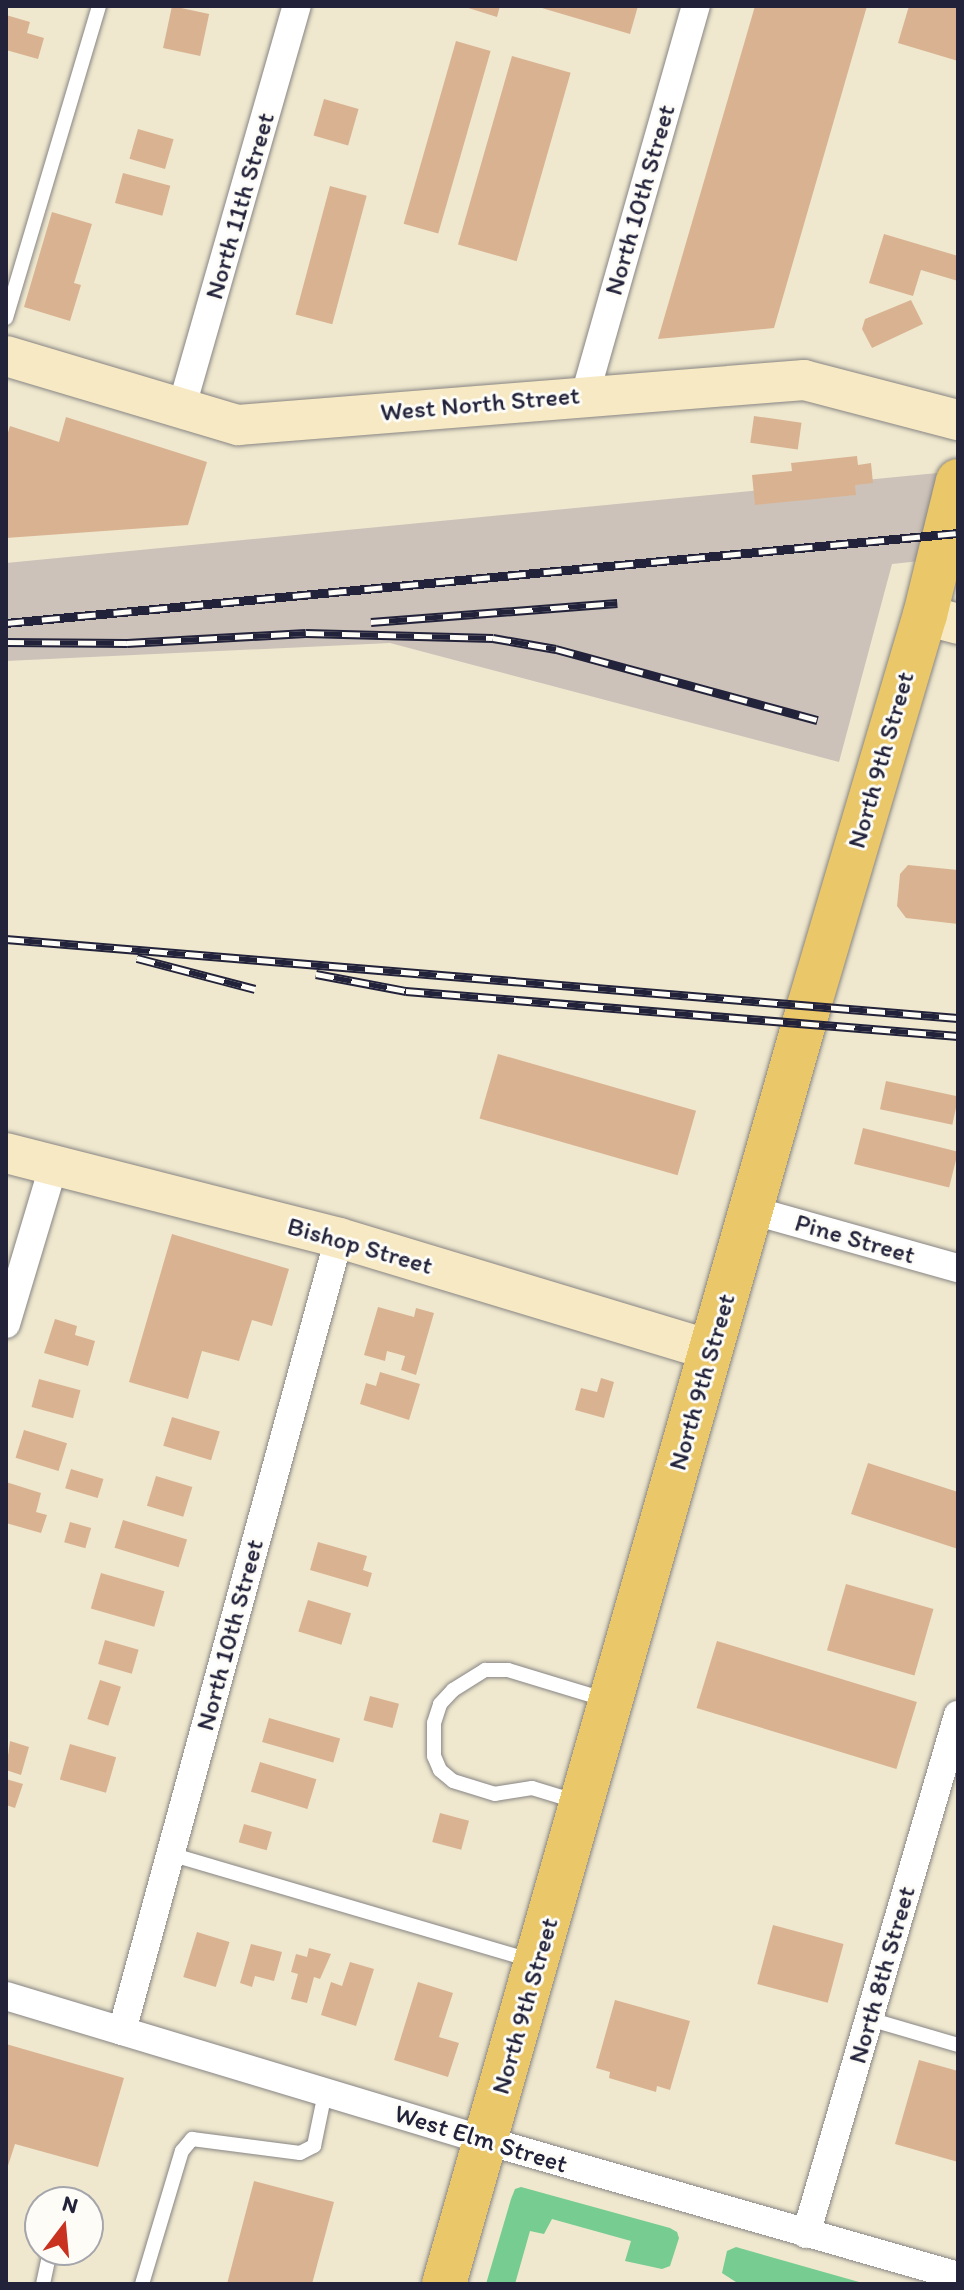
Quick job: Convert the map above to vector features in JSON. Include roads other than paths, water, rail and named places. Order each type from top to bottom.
[{"type":"main road","name":"North 9th Street","points":[[444,2284],[751,1210],[942,619],[958,481]]},
{"type":"street","name":"North 11th Street","points":[[182,406],[297,6]]},
{"type":"street","name":"North 10th Street","points":[[585,395],[696,6]]},
{"type":"street","name":"West North Street","points":[[6,356],[238,425],[585,395],[804,380],[958,420]]},
{"type":"street","name":"Bishop Street","points":[[6,1153],[339,1238],[711,1350]]},
{"type":"street","points":[[6,1324],[54,1164]]},
{"type":"street","name":"Pine Street","points":[[751,1210],[958,1268]]},
{"type":"street","name":"North 10th Street","points":[[122,2031],[339,1238]]},
{"type":"street","name":"North 8th Street","points":[[806,2234],[958,1715]]},
{"type":"street","name":"West Elm Street","points":[[6,1996],[487,2141],[958,2276]]},
{"type":"lane","points":[[6,318],[99,6]]},
{"type":"lane","points":[[582,1803],[532,1788],[495,1794],[453,1781],[440,1770],[434,1756],[434,1723],[440,1704],[453,1690],[485,1670],[508,1670],[611,1701]]},
{"type":"lane","points":[[170,1854],[537,1962]]},
{"type":"lane","points":[[869,2019],[958,2045]]},
{"type":"lane","points":[[142,2284],[182,2151],[192,2139],[300,2153],[314,2146],[325,2093]]},
{"type":"railway","points":[[6,623],[958,533]]},
{"type":"railway","points":[[371,622],[617,603]]},
{"type":"railway","points":[[6,642],[127,643],[306,633],[493,638],[556,649],[818,720]]},
{"type":"railway","points":[[6,939],[958,1018]]},
{"type":"railway","points":[[137,958],[255,989]]},
{"type":"railway","points":[[316,974],[406,991],[958,1036]]}]
